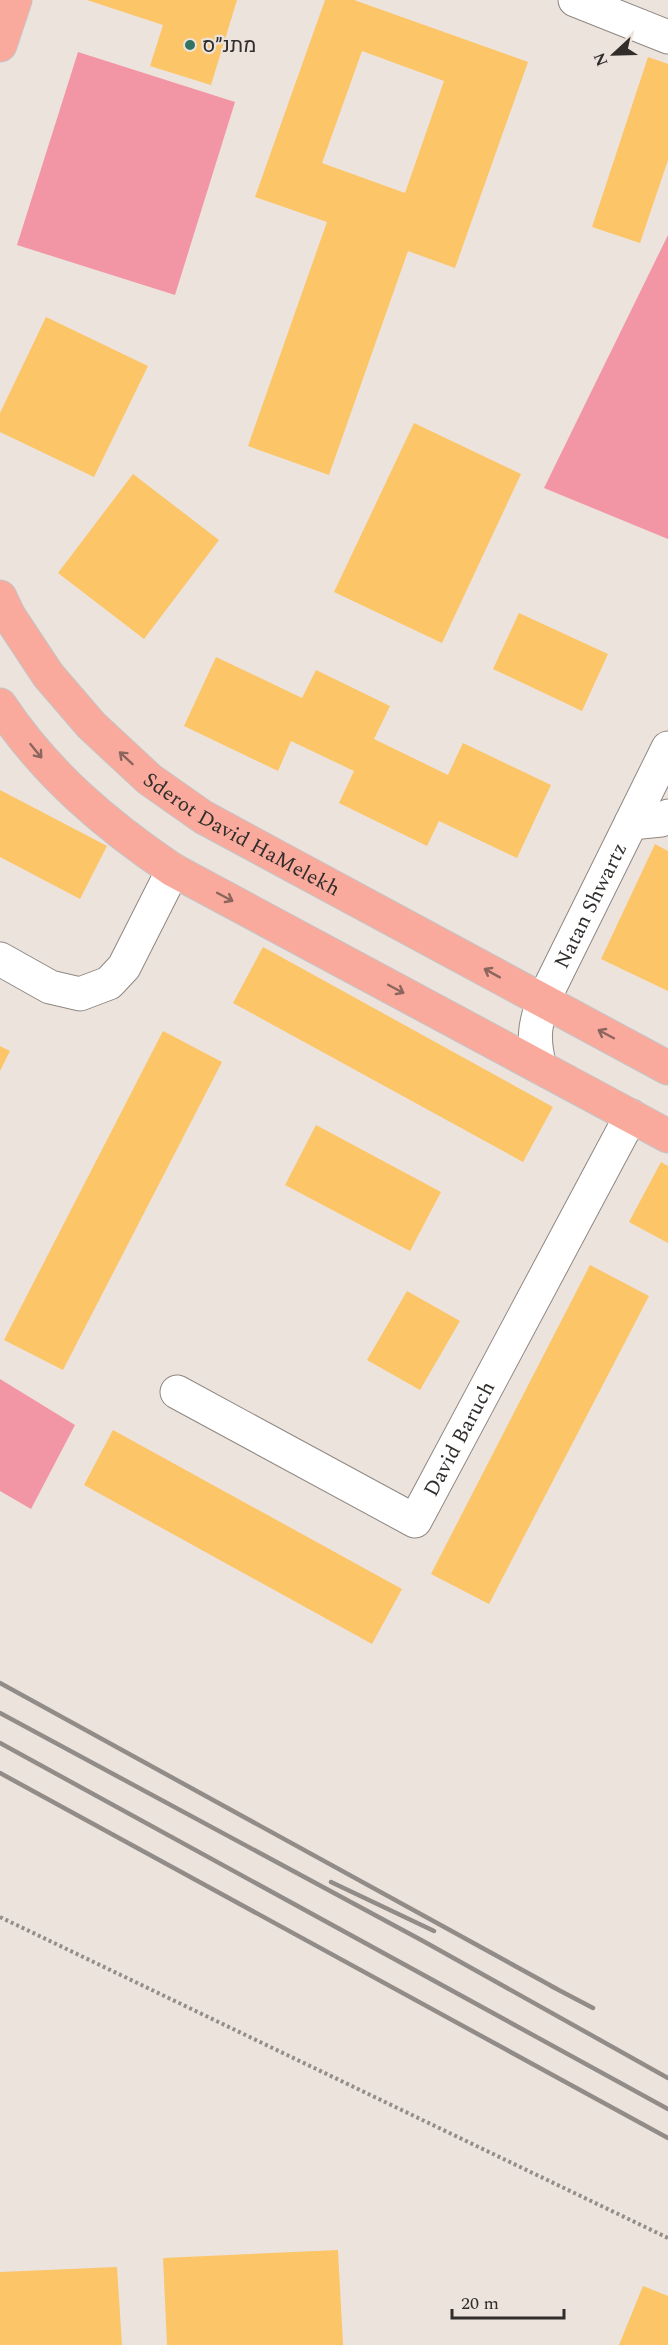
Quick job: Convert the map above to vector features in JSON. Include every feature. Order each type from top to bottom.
[{"type":"main road","points":[[0,45],[15,0]]},
{"type":"main road","name":"Sderot David HaMelekh","points":[[0,597],[9,616],[48,675],[91,725],[149,779],[203,817],[543,1001],[664,1070]]},
{"type":"main road","points":[[0,705],[50,768],[94,812],[173,870],[668,1136]]},
{"type":"street","points":[[575,0],[668,37]]},
{"type":"street","name":"Natan Shwartz","points":[[540,1067],[534,1043],[534,1031],[543,1001],[668,748]]},
{"type":"street","points":[[630,823],[661,820],[668,816]]},
{"type":"street","points":[[0,959],[50,987],[80,994],[109,982],[124,967],[173,870]]},
{"type":"street","name":"David Baruch","points":[[177,1392],[415,1521],[631,1116]]},
{"type":"path","points":[[0,1917],[668,2238]]},
{"type":"shaded area","points":[[78,52],[235,102],[175,295],[17,245]]},
{"type":"shaded area","points":[[668,235],[668,539],[544,488]]},
{"type":"shaded area","points":[[0,1379],[75,1425],[31,1509],[0,1491]]},
{"type":"building","name":"מתנ״ס","points":[[87,0],[237,0],[211,85],[150,66],[163,25]]},
{"type":"building","points":[[325,0],[354,0],[528,62],[455,268],[408,251],[329,475],[248,446],[327,222],[255,197]],"holes":[[[362,51],[444,81],[405,193],[322,163]]]},
{"type":"building","points":[[648,57],[668,64],[668,160],[640,243],[592,227]]},
{"type":"building","points":[[46,317],[148,366],[94,477],[0,432],[0,413]]},
{"type":"building","points":[[414,423],[521,474],[442,643],[334,592]]},
{"type":"building","points":[[133,474],[219,540],[144,639],[58,573]]},
{"type":"building","points":[[519,613],[608,654],[582,711],[493,669]]},
{"type":"building","points":[[216,657],[302,698],[316,670],[390,706],[374,739],[448,775],[463,743],[551,785],[517,858],[439,821],[427,846],[339,803],[354,771],[291,741],[278,771],[184,726]]},
{"type":"building","points":[[0,790],[107,846],[80,899],[0,857]]},
{"type":"building","points":[[655,844],[668,851],[668,991],[601,959]]},
{"type":"building","points":[[263,947],[553,1107],[523,1162],[233,1003]]},
{"type":"building","points":[[163,1031],[222,1062],[63,1370],[4,1340]]},
{"type":"building","points":[[0,1046],[10,1051],[0,1071]]},
{"type":"building","points":[[316,1125],[441,1192],[410,1251],[285,1185]]},
{"type":"building","points":[[661,1162],[668,1166],[668,1243],[629,1222]]},
{"type":"building","points":[[590,1265],[649,1296],[489,1604],[431,1574]]},
{"type":"building","points":[[407,1291],[460,1321],[420,1390],[367,1360]]},
{"type":"building","points":[[113,1430],[402,1589],[372,1644],[84,1485]]},
{"type":"building","points":[[338,2250],[343,2345],[167,2345],[163,2258]]},
{"type":"building","points":[[117,2267],[122,2345],[0,2345],[0,2272]]},
{"type":"building","points":[[643,2286],[668,2296],[668,2345],[619,2345]]},
{"type":"railway","points":[[0,1683],[557,1989]]},
{"type":"railway","points":[[0,1713],[423,1941],[668,2078]]},
{"type":"railway","points":[[0,1743],[668,2109]]},
{"type":"railway","points":[[0,1773],[668,2138]]},
{"type":"railway","points":[[331,1882],[434,1931]]},
{"type":"railway","points":[[551,1986],[593,2008]]},
{"type":"place","name":"מתנ״ס","points":[[190,45]]}]
